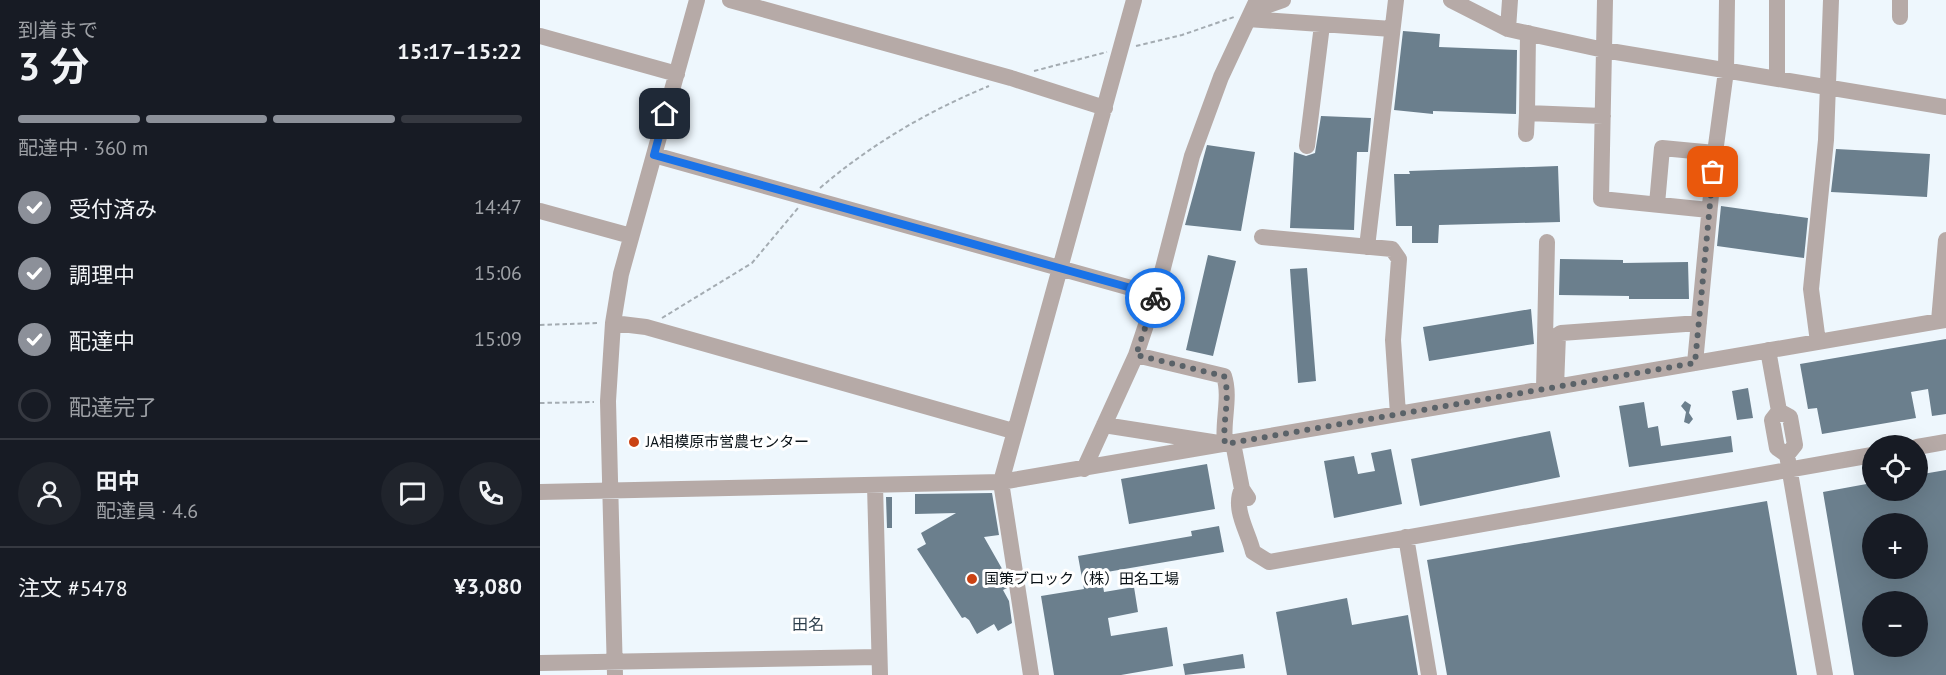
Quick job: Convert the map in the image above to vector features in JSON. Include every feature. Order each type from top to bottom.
[{"type":"street","points":[[615,668],[608,402],[613,323],[621,274],[697,0]]},
{"type":"street","points":[[730,0],[1011,78],[1105,108]]},
{"type":"street","points":[[1030,675],[1001,482],[1013,431],[1134,0]]},
{"type":"street","points":[[1084,469],[1136,355],[1156,295],[1192,156],[1221,76],[1252,10],[1283,0]]},
{"type":"street","points":[[1366,247],[1396,0]]},
{"type":"street","points":[[1451,0],[1508,29],[1604,50],[1946,106]]},
{"type":"street","points":[[1508,29],[1510,0]]},
{"type":"street","points":[[1605,0],[1601,199],[1709,210]]},
{"type":"street","points":[[1695,363],[1715,153],[1726,71],[1727,0]]},
{"type":"street","points":[[1777,0],[1777,79]]},
{"type":"street","points":[[1818,342],[1811,289],[1829,88],[1831,0]]},
{"type":"street","points":[[1900,0],[1900,17]]},
{"type":"street","points":[[1252,10],[1322,25],[1392,29]]},
{"type":"street","points":[[1307,146],[1322,25]]},
{"type":"street","points":[[1526,134],[1528,33]]},
{"type":"street","points":[[540,36],[676,74]]},
{"type":"street","points":[[1527,113],[1603,116]]},
{"type":"street","points":[[1657,204],[1663,144],[1715,153]]},
{"type":"street","points":[[654,155],[1156,295]]},
{"type":"street","points":[[540,211],[631,236]]},
{"type":"street","points":[[1262,237],[1392,249],[1399,259],[1394,340],[1398,414]]},
{"type":"street","points":[[540,492],[1001,482],[1942,320],[1946,240]]},
{"type":"street","points":[[1546,242],[1550,388]]},
{"type":"street","points":[[613,323],[646,327],[1013,431]]},
{"type":"street","points":[[1550,388],[1558,335],[1561,333],[1699,323]]},
{"type":"street","points":[[1768,350],[1779,411],[1790,417],[1795,445],[1788,462],[1825,675]]},
{"type":"street","points":[[1136,355],[1224,376],[1227,384],[1223,430],[1242,489],[1238,497],[1246,538],[1251,542],[1253,552],[1269,561],[1406,537],[1788,462],[1862,456]]},
{"type":"street","points":[[1104,425],[1229,443]]},
{"type":"street","points":[[1928,445],[1946,442]]},
{"type":"street","points":[[875,485],[880,675]]},
{"type":"street","points":[[1406,537],[1429,675]]},
{"type":"street","points":[[540,663],[615,668],[879,657]]},
{"type":"path","points":[[1031,72],[1182,35],[1252,10]]},
{"type":"path","points":[[646,327],[752,263],[808,198],[853,159],[946,104],[1011,78]]},
{"type":"path","points":[[540,324],[613,323]]},
{"type":"path","points":[[540,403],[608,402]]},
{"type":"building","points":[[1403,31],[1440,34],[1439,47],[1517,50],[1516,114],[1433,111],[1433,114],[1394,110]]},
{"type":"building","points":[[1321,116],[1371,118],[1368,152],[1357,152],[1354,230],[1290,228],[1294,152],[1306,156],[1315,153]]},
{"type":"building","points":[[1207,145],[1255,152],[1241,231],[1185,225]]},
{"type":"building","points":[[1836,149],[1930,154],[1927,197],[1831,192]]},
{"type":"building","points":[[1558,166],[1560,222],[1439,225],[1438,243],[1412,243],[1412,226],[1396,226],[1394,174],[1410,174],[1409,171]]},
{"type":"building","points":[[1721,206],[1808,218],[1804,258],[1717,246]]},
{"type":"building","points":[[1208,255],[1236,261],[1213,356],[1186,350]]},
{"type":"building","points":[[1560,259],[1623,260],[1623,263],[1688,262],[1689,299],[1629,299],[1629,296],[1559,295]]},
{"type":"building","points":[[1307,268],[1316,381],[1298,383],[1290,269]]},
{"type":"building","points":[[1531,309],[1534,344],[1429,361],[1423,327]]},
{"type":"building","points":[[1946,339],[1946,414],[1932,416],[1928,389],[1911,392],[1916,418],[1822,434],[1817,408],[1808,409],[1800,364]]},
{"type":"building","points":[[1748,388],[1753,418],[1737,420],[1732,391]]},
{"type":"building","points":[[1685,401],[1691,405],[1689,413],[1693,419],[1689,424],[1684,422],[1686,412],[1681,406]]},
{"type":"building","points":[[1644,402],[1648,428],[1658,426],[1661,446],[1731,436],[1733,452],[1629,467],[1619,406]]},
{"type":"building","points":[[1550,431],[1560,477],[1420,506],[1411,459]]},
{"type":"building","points":[[1391,449],[1402,504],[1334,518],[1324,461],[1354,456],[1358,474],[1375,471],[1371,453]]},
{"type":"building","points":[[1207,464],[1215,509],[1129,524],[1121,479]]},
{"type":"building","points":[[1946,470],[1946,675],[1854,675],[1823,492],[1862,485],[1862,501],[1928,501],[1928,473]]},
{"type":"building","name":"国策ブロック（株）田名工場","points":[[992,493],[999,535],[984,537],[1005,574],[1007,588],[1003,590],[1009,601],[1012,623],[998,631],[994,624],[977,634],[969,620],[962,618],[917,549],[926,544],[921,533],[956,513],[915,514],[915,494]]},
{"type":"building","points":[[886,497],[892,497],[892,528],[887,528]]},
{"type":"building","points":[[1767,501],[1797,675],[1447,675],[1427,560]]},
{"type":"building","points":[[1219,526],[1224,552],[1101,573],[1104,592],[1134,587],[1138,612],[1108,618],[1111,636],[1167,627],[1173,666],[1121,675],[1054,675],[1041,596],[1084,589],[1078,556],[1192,536],[1191,531]]},
{"type":"building","points":[[1347,598],[1352,625],[1408,615],[1418,675],[1287,675],[1276,612]]},
{"type":"building","points":[[1243,654],[1245,668],[1185,675],[1183,664]]},
{"type":"way so far","points":[[1155,298],[1136,355],[1224,376],[1227,384],[1223,430],[1225,444],[1695,363],[1713,172]]},
{"type":"place","name":"JA相模原市営農センター","points":[[634,442]]},
{"type":"place","name":"国策ブロック（株）田名工場","points":[[972,579]]},
{"type":"district","name":"田名","points":[[808,624]]},
{"type":"route","points":[[665,114],[654,155],[1156,295],[1155,298]]}]
